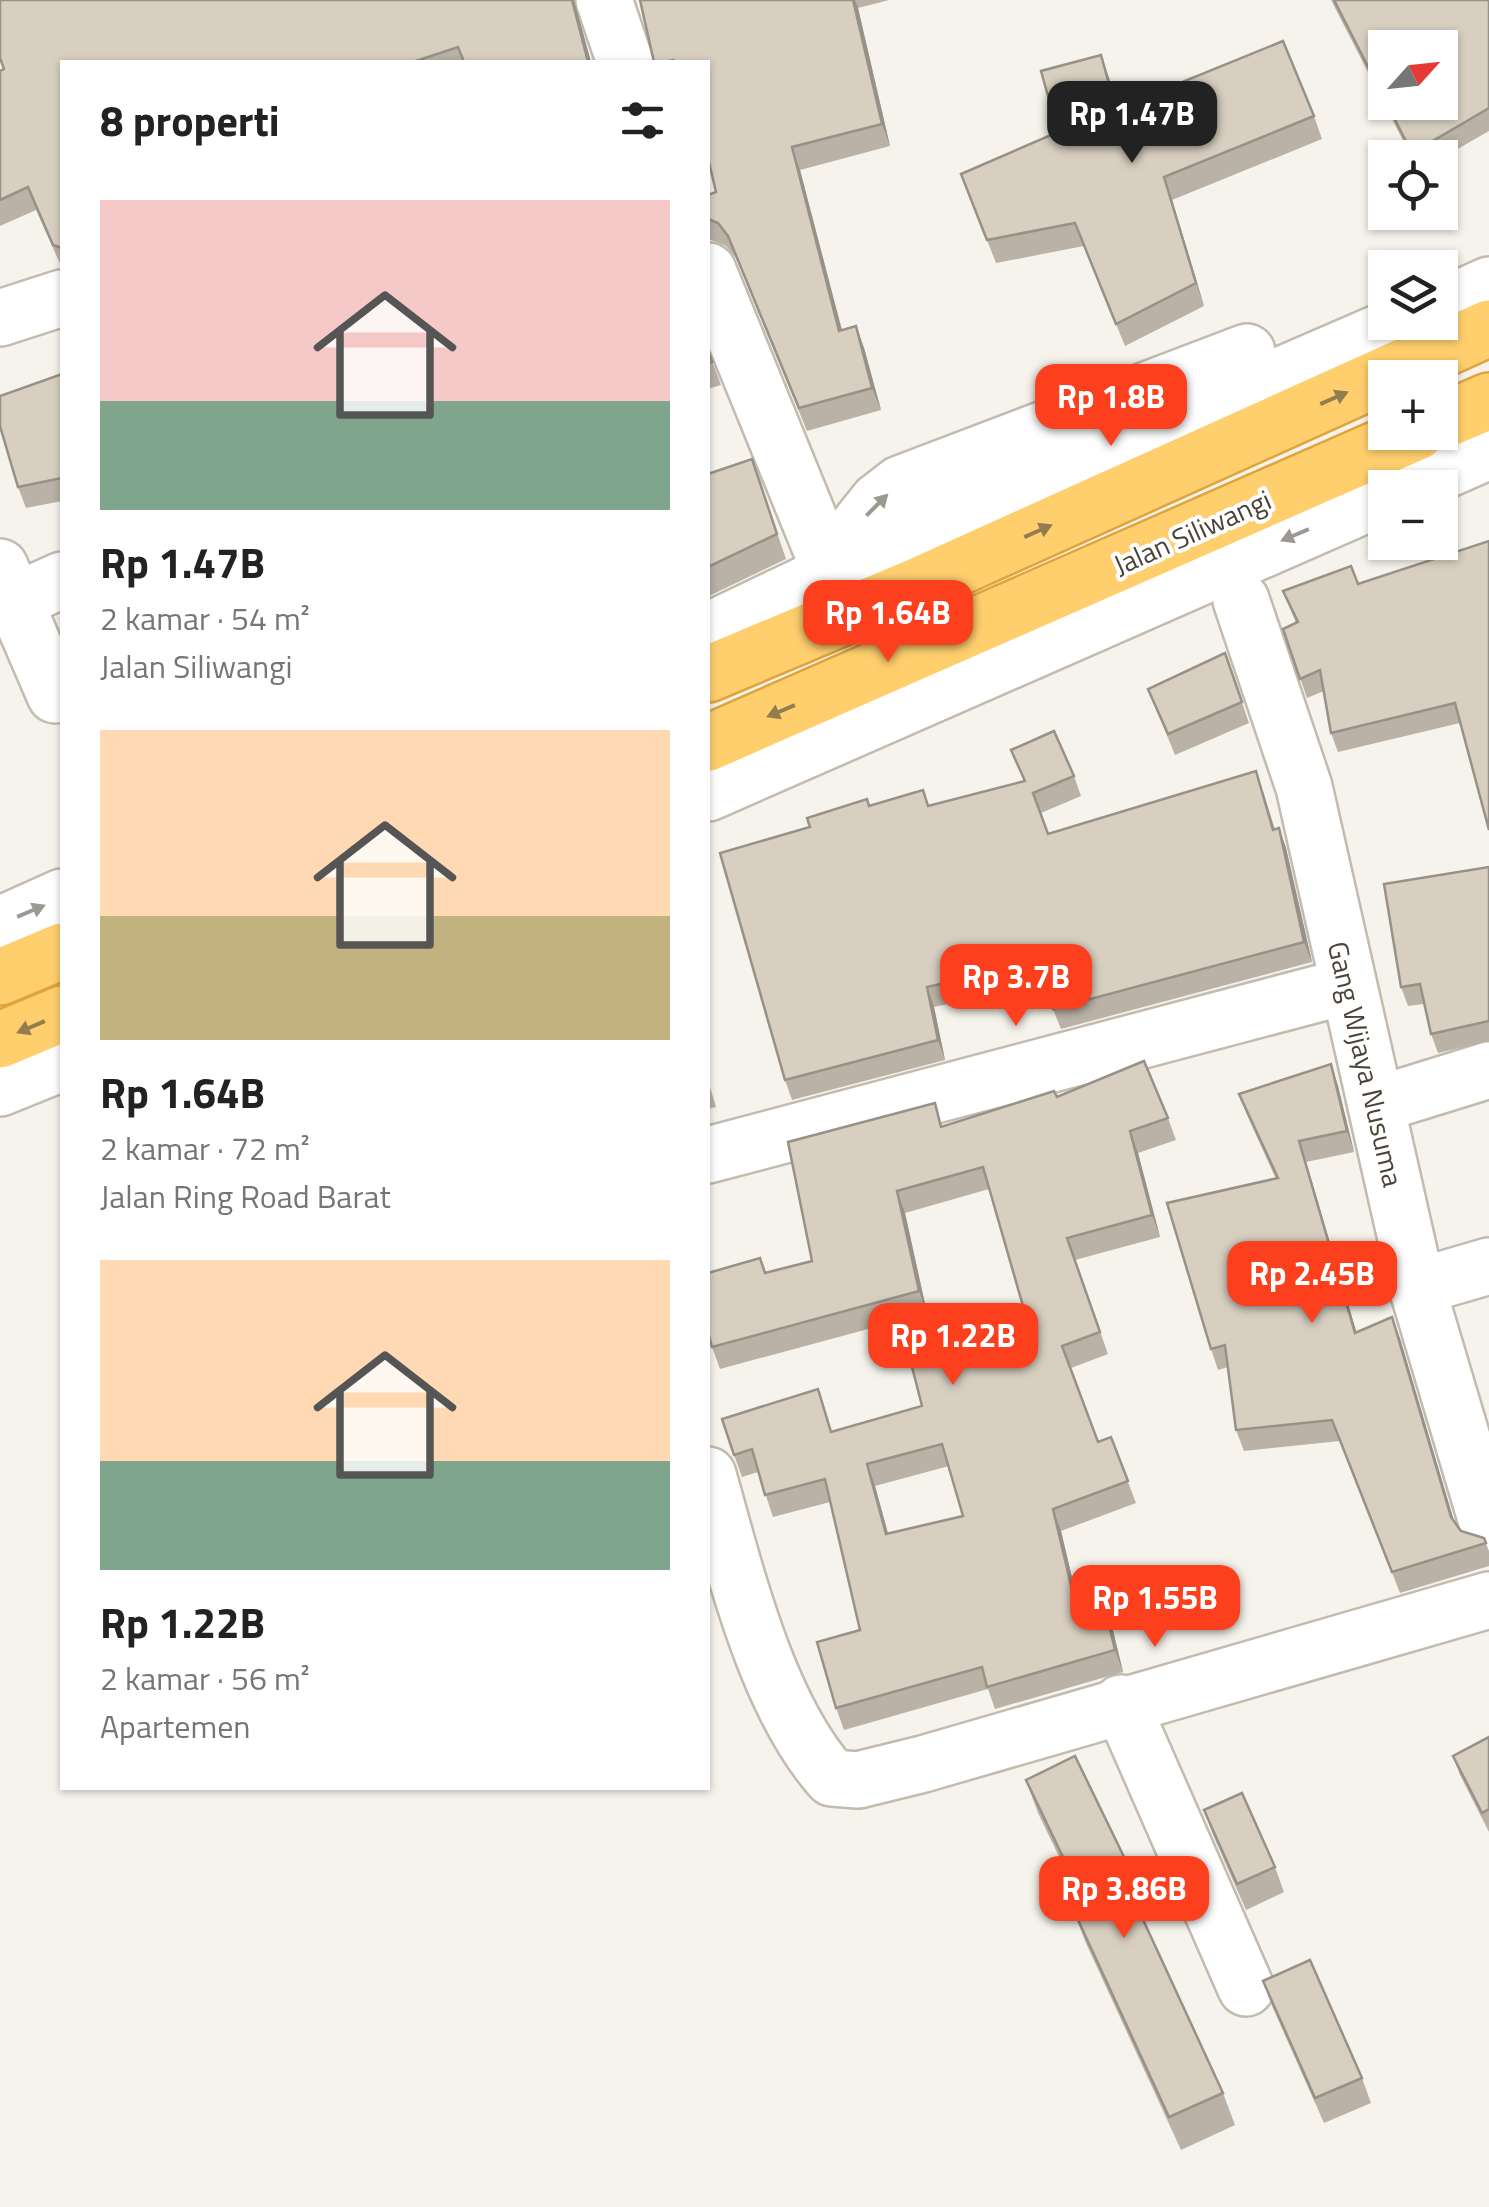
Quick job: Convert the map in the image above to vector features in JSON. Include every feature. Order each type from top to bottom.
[{"type":"highway","points":[[710,672],[821,589],[908,563],[1489,328]]},
{"type":"highway","points":[[1458,414],[1489,401]]},
{"type":"highway","name":"Jalan Siliwangi","points":[[710,741],[863,700],[967,631],[1376,450]]},
{"type":"highway","points":[[0,977],[60,951]]},
{"type":"highway","points":[[0,1040],[60,1015]]},
{"type":"street","points":[[604,0],[623,60]]},
{"type":"street","points":[[1458,270],[1489,257]]},
{"type":"street","points":[[710,277],[821,589]]},
{"type":"street","points":[[1458,299],[1489,285]]},
{"type":"street","points":[[0,318],[60,299]]},
{"type":"street","points":[[710,629],[821,589],[878,500],[900,484],[1368,305]]},
{"type":"street","points":[[908,563],[1368,339]]},
{"type":"street","points":[[1447,470],[1489,452]]},
{"type":"street","points":[[1458,504],[1489,490]]},
{"type":"street","points":[[710,791],[863,700],[937,689],[1368,503]]},
{"type":"street","points":[[863,700],[917,722],[980,712],[1368,544]]},
{"type":"street","points":[[55,695],[6,584],[60,580]]},
{"type":"street","name":"Gang Wijaya Nusuma","points":[[1241,600],[1304,787],[1417,1286],[1489,1529]]},
{"type":"street","points":[[0,924],[60,899]]},
{"type":"street","points":[[710,1153],[1347,986]]},
{"type":"street","points":[[0,1088],[60,1064]]},
{"type":"street","points":[[1376,1105],[1489,1070]]},
{"type":"street","points":[[1417,1286],[1489,1266]]},
{"type":"street","points":[[710,1482],[748,1615],[807,1750],[832,1778],[858,1780],[1129,1723],[1489,1600]]},
{"type":"street","points":[[1129,1723],[1246,1988]]},
{"type":"building","points":[[0,0],[572,0],[587,60],[463,60],[458,47],[419,60],[60,60],[60,247],[53,245],[28,187],[0,200],[0,71],[4,69],[0,58]]},
{"type":"building","points":[[640,0],[853,0],[882,124],[792,147],[839,331],[856,326],[872,388],[799,408],[728,236],[710,220],[710,194],[716,192],[710,166],[710,60],[654,60]]},
{"type":"building","points":[[1334,0],[1489,0],[1489,108],[1434,140],[1405,140],[1395,120],[1458,120],[1458,30],[1368,30],[1368,67]]},
{"type":"building","points":[[1283,41],[1314,116],[1164,177],[1196,283],[1116,324],[1075,223],[987,240],[961,174],[1058,132],[1041,71],[1101,55],[1116,109]]},
{"type":"building","points":[[60,375],[60,478],[18,487],[0,426],[0,396]]},
{"type":"building","points":[[752,459],[777,534],[710,566],[710,473]]},
{"type":"building","points":[[1489,541],[1489,830],[1455,703],[1331,733],[1320,670],[1300,679],[1283,629],[1298,622],[1283,591],[1351,566],[1358,584],[1431,560],[1458,560],[1458,551]]},
{"type":"building","points":[[1225,653],[1242,702],[1168,734],[1148,689]]},
{"type":"building","points":[[1054,731],[1074,776],[1033,793],[1048,834],[1256,771],[1273,830],[1279,828],[1304,942],[1053,1009],[1043,962],[927,987],[938,1040],[785,1080],[720,853],[810,827],[807,818],[867,799],[869,806],[923,790],[928,806],[1025,781],[1011,750]]},
{"type":"building","points":[[1489,867],[1489,1021],[1431,1034],[1420,984],[1401,987],[1384,884]]},
{"type":"building","points":[[1144,1061],[1168,1118],[1130,1131],[1152,1215],[1067,1238],[1100,1332],[1062,1346],[1098,1442],[1111,1437],[1128,1481],[1053,1509],[1073,1594],[1100,1588],[1115,1650],[987,1687],[982,1667],[836,1708],[817,1642],[860,1630],[825,1479],[765,1495],[752,1449],[734,1455],[722,1419],[818,1389],[831,1432],[922,1406],[912,1367],[1019,1339],[1010,1311],[1023,1306],[983,1167],[897,1191],[919,1291],[712,1347],[710,1272],[760,1258],[765,1273],[812,1261],[788,1142],[935,1103],[941,1127],[1054,1091],[1057,1097]],"holes":[[[942,1444],[963,1516],[886,1534],[867,1464]]]},
{"type":"building","points":[[1331,1064],[1347,1131],[1299,1141],[1355,1333],[1392,1317],[1451,1517],[1461,1531],[1484,1538],[1486,1543],[1392,1572],[1332,1420],[1236,1430],[1225,1345],[1211,1349],[1167,1203],[1278,1178],[1239,1094]]},
{"type":"building","points":[[1489,1737],[1489,1809],[1482,1813],[1453,1756]]},
{"type":"building","points":[[1075,1756],[1124,1857],[1116,1861],[1223,2093],[1169,2117],[1073,1909],[1085,1903],[1026,1780]]},
{"type":"building","points":[[1242,1793],[1275,1867],[1237,1884],[1204,1810]]},
{"type":"building","points":[[1310,1960],[1362,2078],[1315,2098],[1263,1981]]}]
